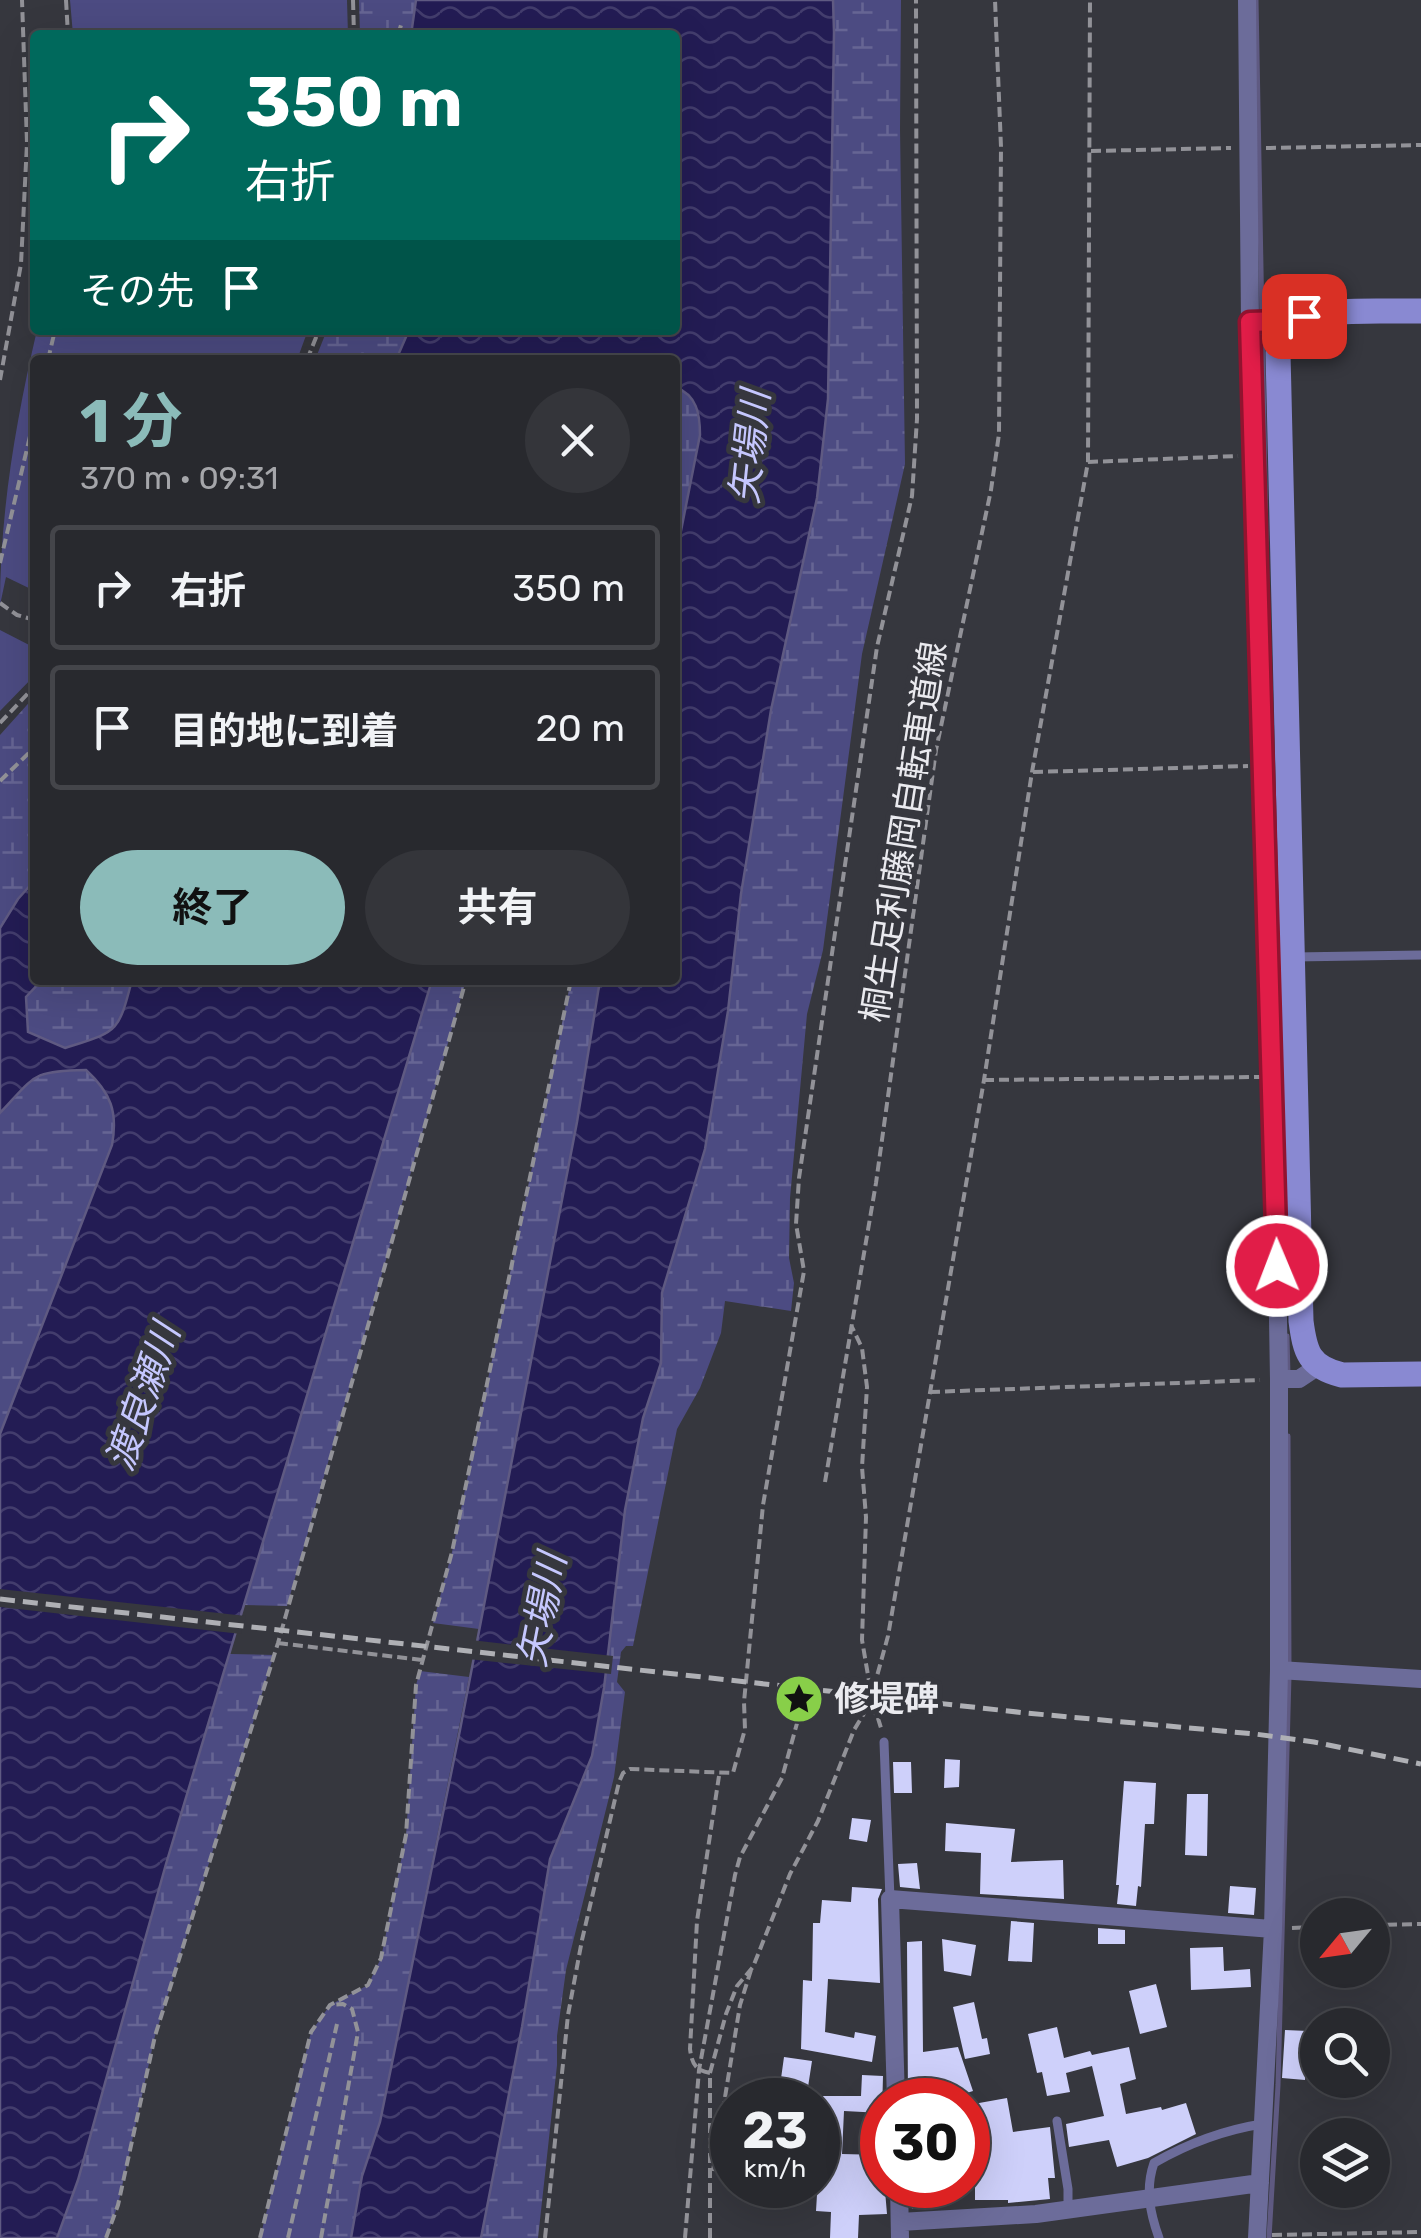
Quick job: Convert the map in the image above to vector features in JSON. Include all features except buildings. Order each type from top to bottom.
[{"type":"street","points":[[1247,0],[1250,322],[1274,1077],[1279,1380],[1274,1928],[1257,2237]]},
{"type":"street","points":[[1421,311],[1304,316],[1289,329],[1278,353],[1301,1321],[1308,1353],[1317,1366],[1342,1375],[1421,1374]]},
{"type":"street","points":[[1279,1380],[1298,1379],[1317,1366]]},
{"type":"street","points":[[1279,1670],[1421,1679]]},
{"type":"street","points":[[895,2078],[890,1899],[1274,1928]]},
{"type":"street","points":[[900,2230],[1260,2183]]},
{"type":"lane","points":[[1250,322],[1276,321],[1289,329]]},
{"type":"lane","points":[[1292,958],[1421,955]]},
{"type":"lane","points":[[884,1742],[890,1899]]},
{"type":"lane","points":[[1056,2121],[1068,2209]]},
{"type":"lane","points":[[1159,2238],[1149,2198],[1154,2163],[1176,2150],[1234,2128],[1264,2123]]},
{"type":"path","points":[[0,380],[21,264],[27,143],[22,0]]},
{"type":"path","points":[[66,0],[68,30]]},
{"type":"path","points":[[353,0],[354,30]]},
{"type":"path","points":[[545,2238],[568,2015],[619,1782],[630,1769],[733,1773],[745,1728],[744,1702],[763,1505],[804,1272],[796,1224],[799,1178],[877,647],[912,496],[916,418],[916,0]]},
{"type":"path","name":"桐生足利藤岡自転車道線","points":[[870,1687],[864,1670],[862,1609],[866,1517],[862,1467],[868,1388],[862,1348],[851,1324],[876,1183],[936,750],[999,434],[1001,166],[995,0]]},
{"type":"path","points":[[729,2078],[740,2006],[752,1966],[790,1874],[818,1822],[854,1730],[868,1707],[870,1687],[888,1636],[984,1080],[1032,772],[1088,462],[1090,0]]},
{"type":"path","points":[[400,30],[402,22]]},
{"type":"path","points":[[0,563],[30,436]]},
{"type":"path","points":[[1088,462],[1254,456]]},
{"type":"path","points":[[0,603],[30,619]]},
{"type":"path","points":[[0,723],[30,691]]},
{"type":"path","points":[[0,781],[30,752]]},
{"type":"path","points":[[1032,772],[1263,766]]},
{"type":"path","points":[[106,2238],[118,2204],[155,2036],[278,1643],[465,985]]},
{"type":"path","points":[[260,2238],[311,2032],[330,2005],[368,1985],[381,1958],[406,1836],[416,1685],[452,1552],[570,985]]},
{"type":"path","points":[[984,1080],[1274,1077]]},
{"type":"path","points":[[825,1482],[851,1324]]},
{"type":"path","points":[[930,1392],[1279,1380]]},
{"type":"path","points":[[278,1643],[423,1660]]},
{"type":"path","points":[[685,2238],[699,2070],[740,1857],[782,1778],[802,1706]]},
{"type":"path","points":[[868,1707],[876,1715],[884,1742]]},
{"type":"path","points":[[710,2073],[699,2070],[692,2062],[690,2050],[697,1921],[719,1774]]},
{"type":"path","points":[[1390,1925],[1421,1924]]},
{"type":"path","points":[[1274,1928],[1300,1927]]},
{"type":"path","points":[[710,2078],[737,1986],[752,1966]]},
{"type":"path","points":[[320,2238],[358,2032],[352,2008],[330,2005]]},
{"type":"path","points":[[288,2238],[337,2024]]},
{"type":"path","points":[[710,2238],[711,2208]]},
{"type":"path","points":[[1257,2237],[1421,2232]]},
{"type":"green space","points":[[70,0],[347,0],[348,30],[73,30]]},
{"type":"green space","points":[[359,0],[416,0],[412,30],[360,30]]},
{"type":"green space","points":[[833,0],[901,0],[905,464],[862,654],[823,950],[807,1014],[790,1198],[789,1258],[794,1283],[791,1311],[725,1301],[721,1333],[700,1388],[677,1429],[633,1646],[626,1646],[621,1652],[617,1682],[625,1692],[614,1777],[566,1970],[538,2238],[481,2238],[550,1859],[592,1756],[625,1510],[643,1418],[661,1363],[662,1293],[705,1149],[771,710],[817,498],[828,399]]},
{"type":"green space","points":[[36,335],[306,335],[299,355],[31,355]]},
{"type":"green space","points":[[325,335],[407,335],[398,355],[317,355]]},
{"type":"green space","points":[[30,362],[30,589],[6,577],[0,605],[3,535]]},
{"type":"green space","points":[[680,389],[694,401],[699,415],[695,465],[680,537]]},
{"type":"green space","points":[[0,630],[30,645],[30,680],[0,711]]},
{"type":"green space","points":[[30,702],[30,886],[0,928],[0,735]]},
{"type":"green space","points":[[37,985],[131,985],[113,1028],[65,1048],[28,1031],[26,997]]},
{"type":"green space","points":[[430,985],[465,985],[287,1606],[244,1605]]},
{"type":"green space","points":[[570,985],[599,985],[577,1122],[479,1629],[433,1623],[452,1552]]},
{"type":"green space","points":[[86,1070],[111,1104],[112,1145],[0,1434],[0,1113],[36,1077]]},
{"type":"green space","points":[[230,1654],[274,1655],[155,2036],[118,2205],[106,2238],[57,2238],[78,2180],[166,1864]]},
{"type":"green space","points":[[420,1671],[469,1677],[380,2122],[362,2176],[351,2238],[321,2238],[358,2032],[352,2009],[343,2004],[330,2005],[368,1985],[381,1958],[406,1836]]},
{"type":"green space","points":[[343,2004],[352,2009],[358,2032],[321,2238],[260,2238],[311,2032],[330,2005]]},
{"type":"water","name":"矢場川","points":[[416,0],[833,0],[828,399],[817,498],[771,710],[705,1149],[662,1293],[661,1363],[643,1418],[625,1510],[592,1756],[550,1859],[481,2238],[351,2238],[362,2176],[380,2122],[460,1730],[577,1122],[599,985],[680,985],[680,536],[700,435],[696,406],[680,389],[680,355],[398,355],[407,335],[680,335],[680,30],[412,30]]},
{"type":"water","name":"渡良瀬川","points":[[30,886],[30,985],[37,985],[26,997],[28,1032],[65,1048],[113,1028],[131,985],[430,985],[166,1864],[78,2180],[57,2238],[0,2238],[0,1434],[112,1145],[114,1123],[107,1095],[86,1070],[54,1072],[36,1078],[0,1113],[0,928]]},
{"type":"pier","points":[[0,1589],[246,1616],[241,1634],[0,1607]]},
{"type":"pier","points":[[471,1640],[613,1656],[611,1674],[468,1659]]},
{"type":"waterway","points":[[1256,0],[1267,591]]},
{"type":"waterway","points":[[1287,1336],[1288,1375]]},
{"type":"waterway","points":[[1288,1436],[1289,1665]]},
{"type":"waterway","points":[[1269,2238],[1278,2085],[1289,1676]]},
{"type":"railway","points":[[0,1599],[1026,1713],[1255,1734],[1421,1764]]},
{"type":"place","name":"修堤碑","points":[[799,1699]]},
{"type":"route","points":[[1277,1266],[1250,322],[1276,321],[1289,329],[1304,316]]}]
